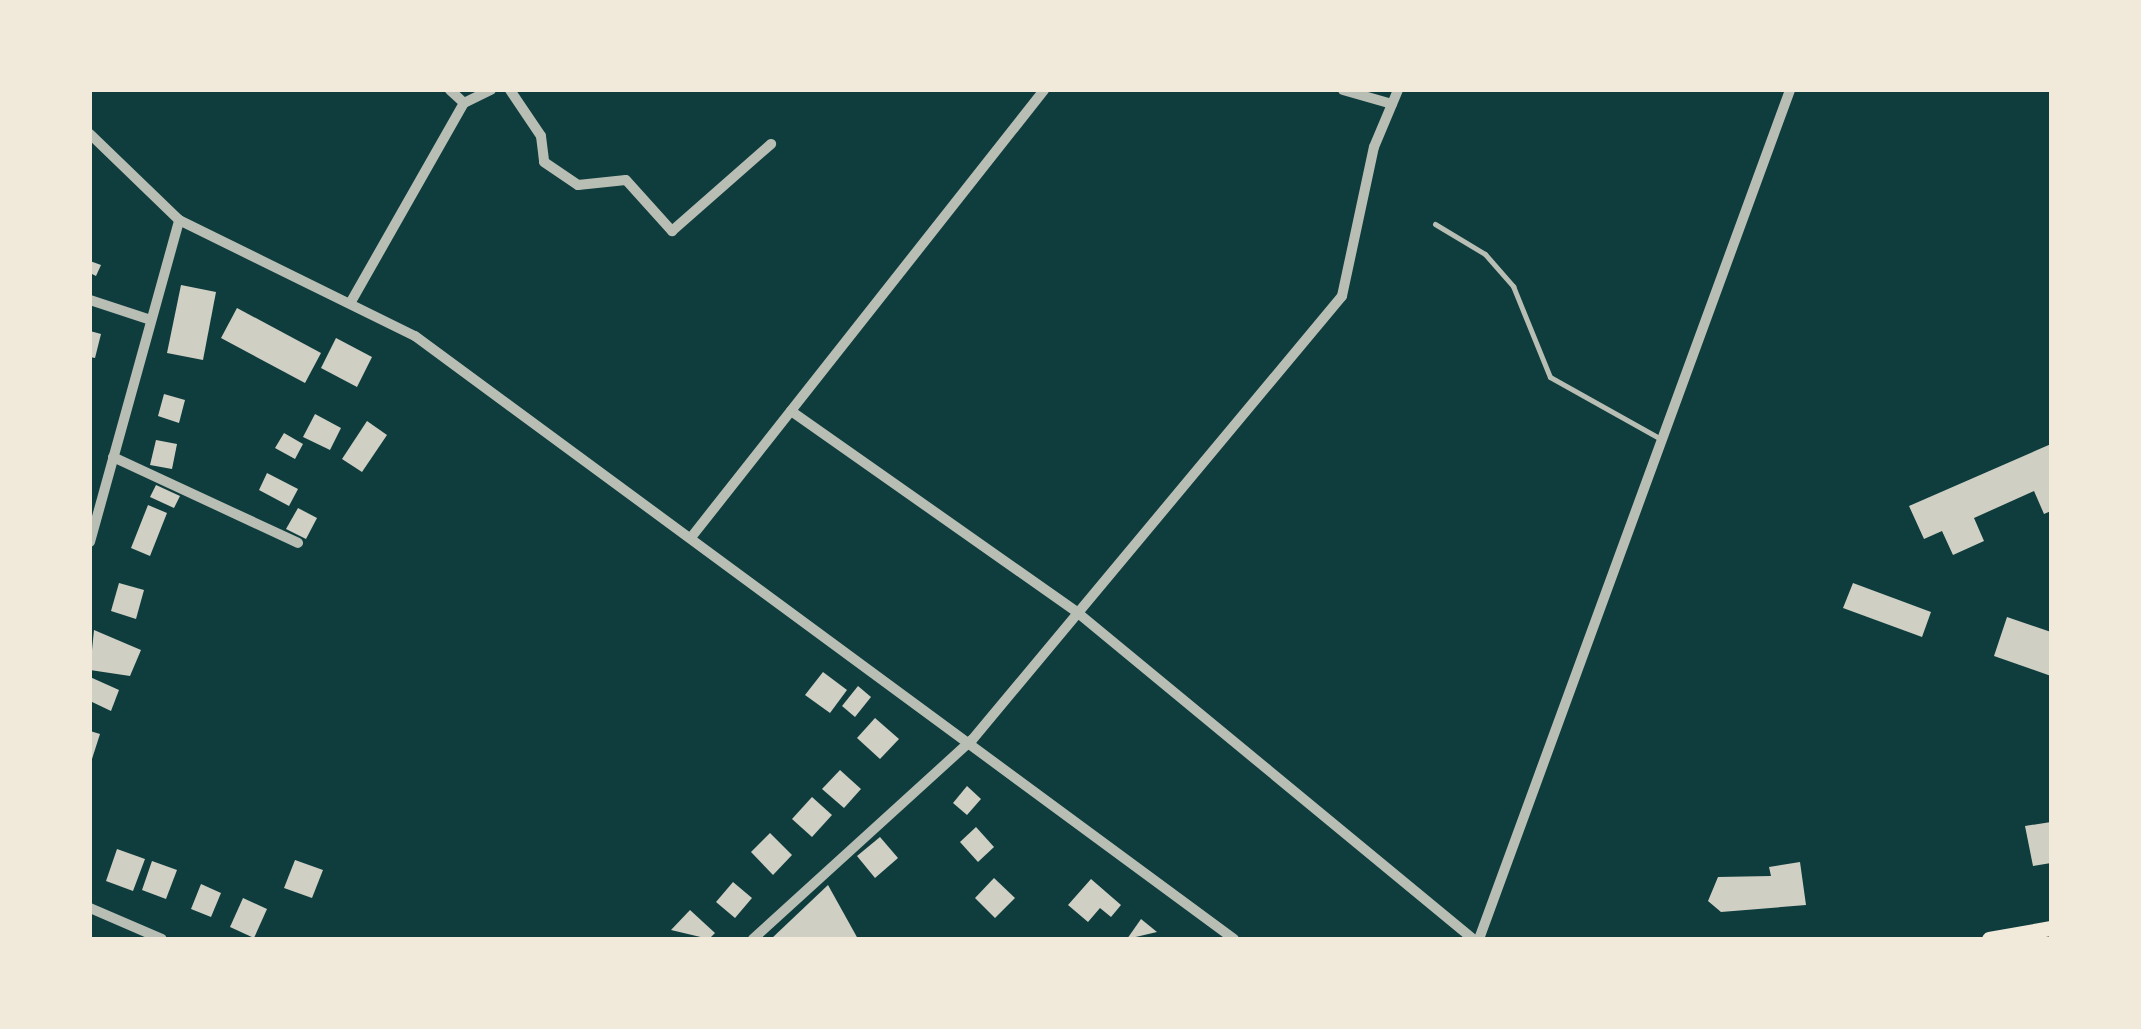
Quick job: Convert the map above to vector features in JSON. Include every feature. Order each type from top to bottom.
[{"type":"main road","points":[[1988,939],[2051,928]]},
{"type":"street","points":[[450,90],[464,103]]},
{"type":"street","points":[[352,300],[464,103],[491,90]]},
{"type":"street","points":[[510,90],[541,136],[544,162],[578,185],[626,180],[672,231],[771,144]]},
{"type":"street","points":[[693,536],[1044,90]]},
{"type":"street","points":[[1343,90],[1392,104]]},
{"type":"street","points":[[753,939],[972,740],[1342,296],[1398,90]]},
{"type":"street","points":[[791,411],[1078,613],[1476,939],[1790,90]]},
{"type":"street","points":[[90,134],[179,220],[352,300],[693,536],[972,740],[1234,939]]},
{"type":"street","points":[[90,542],[94,515],[114,457],[179,220]]},
{"type":"street","points":[[90,300],[151,320]]},
{"type":"street","points":[[114,457],[298,543]]},
{"type":"street","points":[[90,908],[162,939]]},
{"type":"lane","points":[[1435,224],[1485,254],[1514,286],[1550,377],[1662,440]]},
{"type":"building","points":[[90,261],[101,265],[96,276],[90,273]]},
{"type":"building","points":[[181,285],[216,292],[203,360],[167,353]]},
{"type":"building","points":[[237,308],[321,353],[305,383],[221,338]]},
{"type":"building","points":[[90,331],[101,334],[95,358],[90,357]]},
{"type":"building","points":[[336,338],[372,357],[357,387],[321,368]]},
{"type":"building","points":[[164,394],[185,400],[179,423],[158,416]]},
{"type":"building","points":[[315,414],[341,428],[330,450],[303,437]]},
{"type":"building","points":[[367,421],[387,435],[362,472],[342,459]]},
{"type":"building","points":[[284,433],[303,444],[295,459],[275,448]]},
{"type":"building","points":[[156,440],[177,444],[172,469],[150,465]]},
{"type":"building","points":[[2051,444],[2051,511],[2044,514],[2034,491],[1974,518],[1984,541],[1953,555],[1942,531],[1924,539],[1909,506]]},
{"type":"building","points":[[267,473],[298,489],[289,506],[259,490]]},
{"type":"building","points":[[156,485],[180,496],[174,508],[150,497]]},
{"type":"building","points":[[148,505],[167,513],[150,556],[131,548]]},
{"type":"building","points":[[298,508],[317,518],[306,539],[286,529]]},
{"type":"building","points":[[119,583],[144,590],[136,619],[111,611]]},
{"type":"building","points":[[1853,583],[1931,612],[1922,637],[1843,608]]},
{"type":"building","points":[[2007,617],[2051,632],[2051,676],[1994,656]]},
{"type":"building","points":[[94,630],[141,650],[130,676],[90,670]]},
{"type":"building","points":[[823,672],[847,690],[830,713],[805,695]]},
{"type":"building","points":[[90,677],[119,690],[111,711],[90,701]]},
{"type":"building","points":[[858,686],[871,697],[855,717],[842,706]]},
{"type":"building","points":[[875,718],[899,739],[880,759],[857,738]]},
{"type":"building","points":[[90,731],[100,734],[91,762],[90,762]]},
{"type":"building","points":[[840,770],[861,789],[844,808],[822,789]]},
{"type":"building","points":[[967,786],[981,799],[967,815],[953,803]]},
{"type":"building","points":[[812,797],[832,815],[812,837],[792,819]]},
{"type":"building","points":[[2051,822],[2051,863],[2033,866],[2025,826]]},
{"type":"building","points":[[976,827],[994,847],[978,862],[960,842]]},
{"type":"building","points":[[770,833],[792,855],[773,875],[751,852]]},
{"type":"building","points":[[880,837],[898,858],[875,878],[857,856]]},
{"type":"building","points":[[117,849],[145,859],[133,891],[106,881]]},
{"type":"building","points":[[295,860],[323,870],[312,898],[284,888]]},
{"type":"building","points":[[152,861],[177,870],[166,899],[142,890]]},
{"type":"building","points":[[1800,862],[1806,905],[1721,912],[1708,901],[1718,877],[1771,876],[1769,867]]},
{"type":"building","points":[[994,878],[1015,898],[995,918],[975,898]]},
{"type":"building","points":[[1091,879],[1121,905],[1111,917],[1100,908],[1088,922],[1068,905]]},
{"type":"building","points":[[733,882],[752,898],[735,918],[716,902]]},
{"type":"building","points":[[201,884],[221,893],[211,917],[191,909]]},
{"type":"building","points":[[828,885],[858,939],[771,939]]},
{"type":"building","points":[[243,898],[267,909],[254,938],[230,927]]},
{"type":"building","points":[[690,910],[715,933],[709,939],[671,930]]},
{"type":"building","points":[[1141,919],[1157,932],[1127,939]]}]
